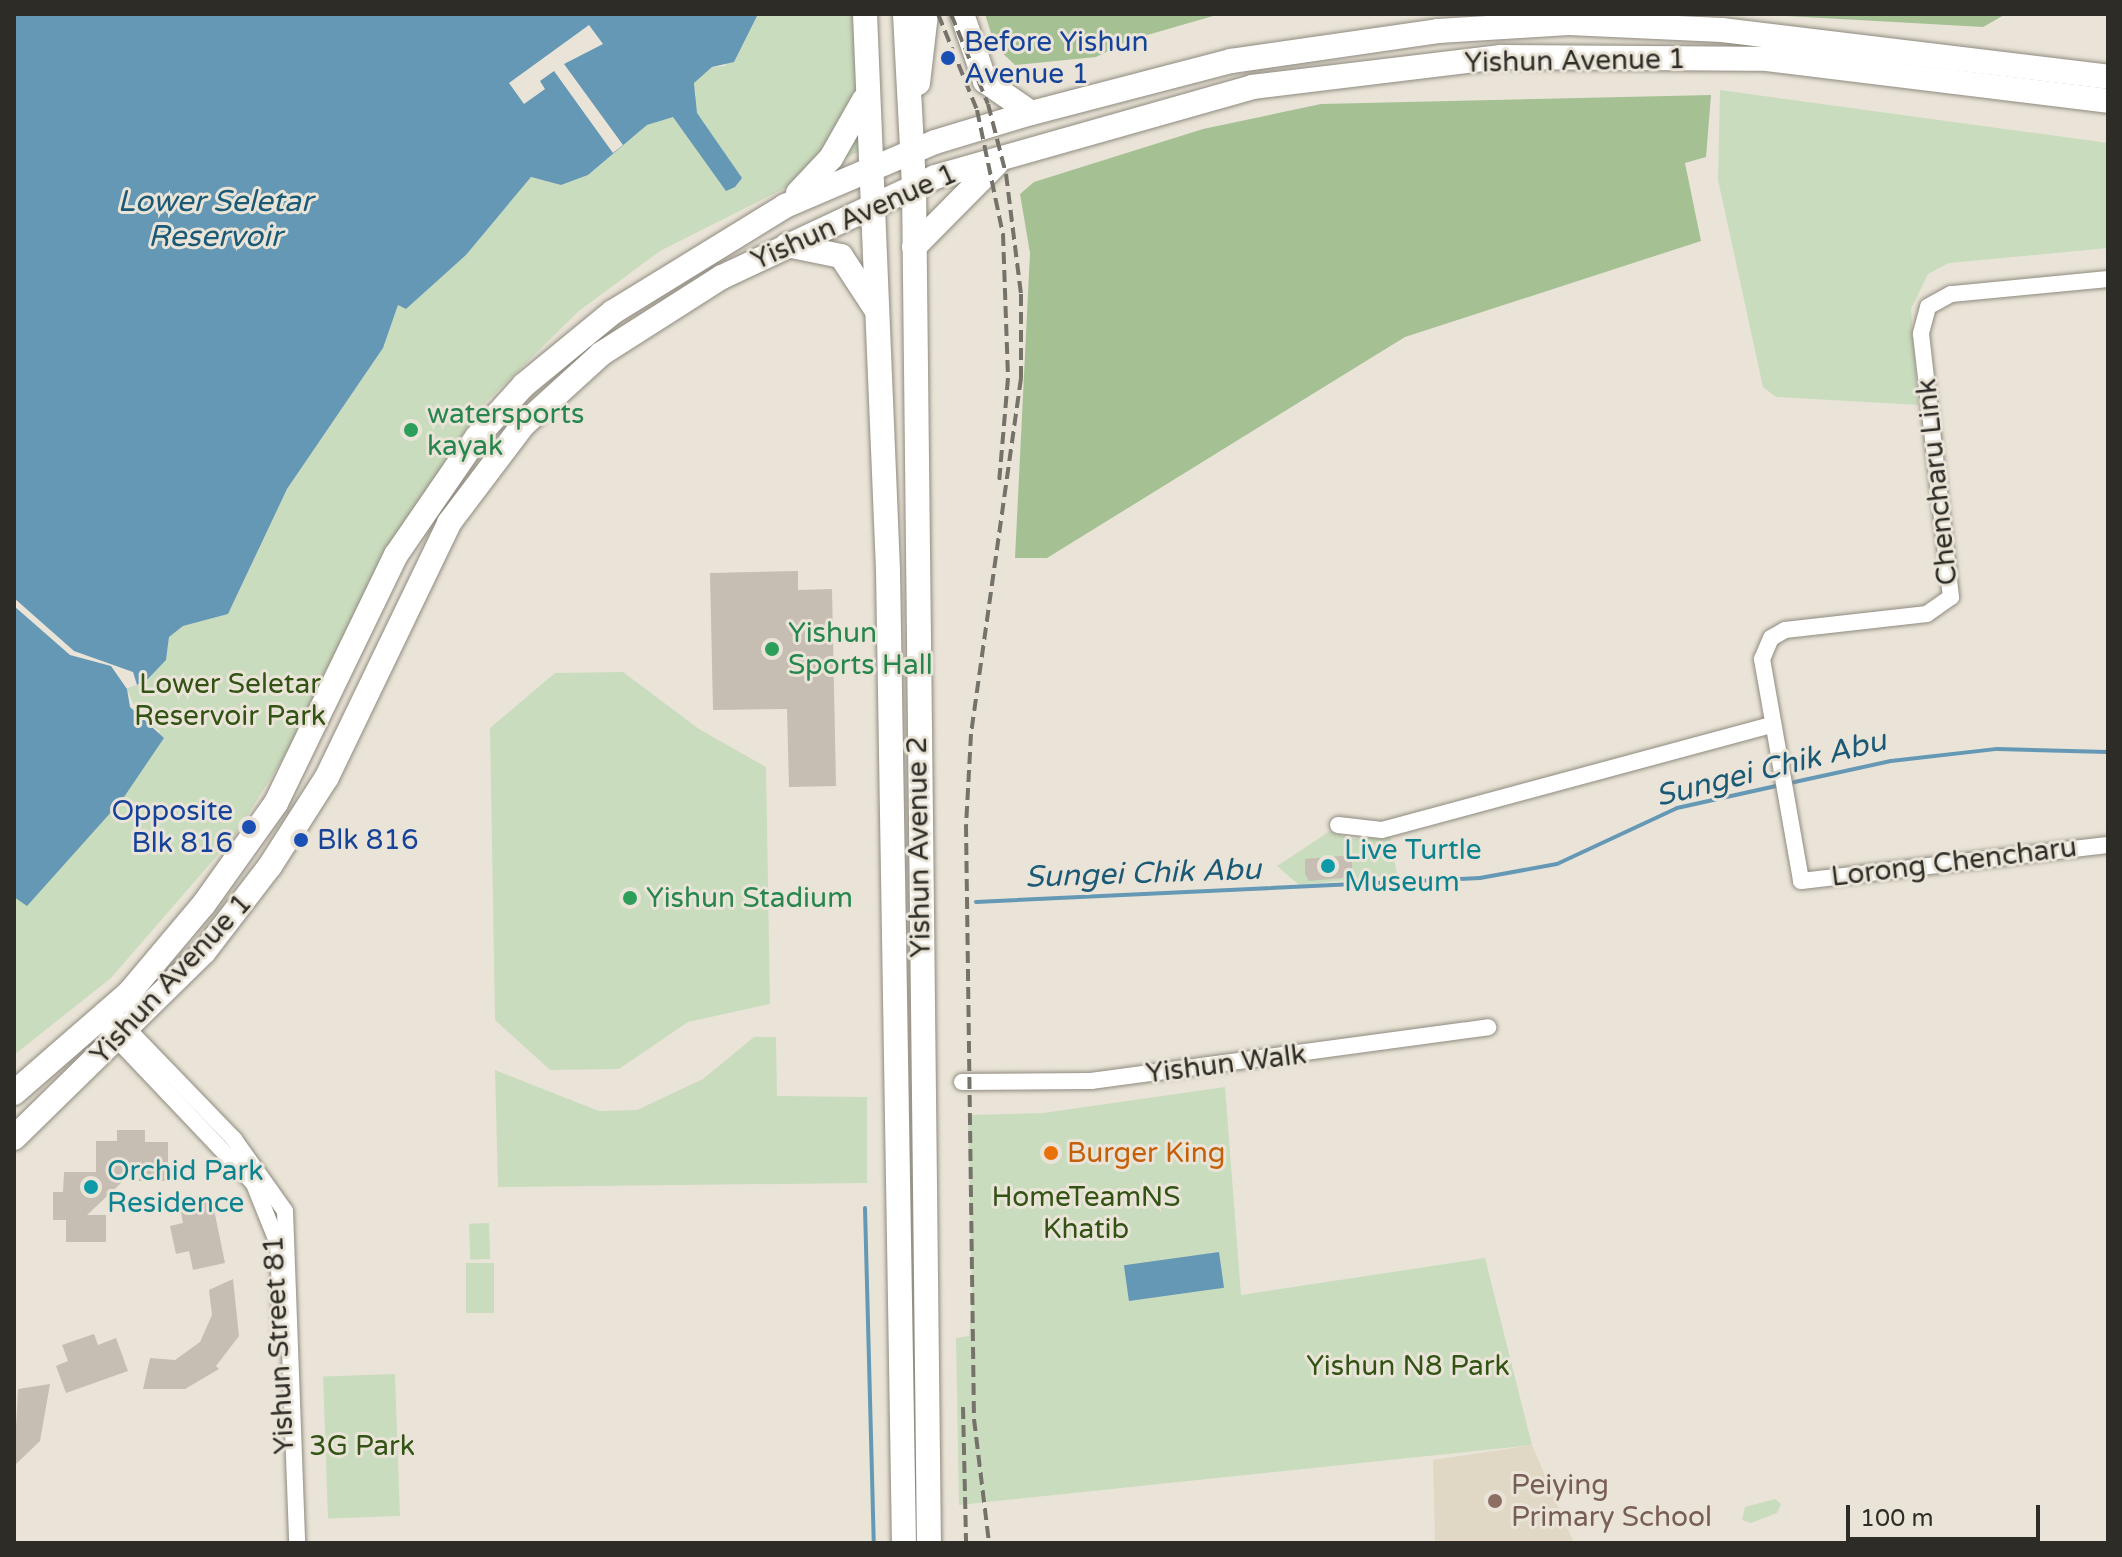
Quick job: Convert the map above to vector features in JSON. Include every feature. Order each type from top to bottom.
[{"type":"main road","name":"Yishun Avenue 2","points":[[865,14],[866,95],[880,316],[900,1082],[904,1543]]},
{"type":"main road","points":[[905,14],[911,116]]},
{"type":"main road","points":[[911,116],[926,14]]},
{"type":"main road","points":[[962,14],[985,81],[1031,113]]},
{"type":"main road","name":"Yishun Avenue 1","points":[[14,1093],[105,1016],[204,904],[284,792],[396,555],[432,495],[524,385],[613,312],[785,206],[913,151],[1031,113],[1231,61],[1333,42],[1569,23],[1722,30],[2108,77]]},
{"type":"main road","name":"Yishun Avenue 1","points":[[14,1138],[123,1034],[230,922],[309,810],[416,582],[474,486],[565,384],[645,324],[787,245],[914,186],[1252,87],[1501,57],[1767,59],[2108,101]]},
{"type":"main road","points":[[785,206],[831,158],[866,95]]},
{"type":"main road","name":"Yishun Avenue 2","points":[[911,116],[929,1543]]},
{"type":"main road","points":[[914,247],[1005,157]]},
{"type":"main road","points":[[787,245],[841,256],[880,316]]},
{"type":"main road","points":[[613,312],[646,302],[651,311],[645,324]]},
{"type":"main road","points":[[902,1497],[914,1514],[925,1509],[928,1497]]},
{"type":"street","name":"Chencharu Link","points":[[1801,881],[1762,659],[1777,633],[1927,614],[1951,597],[1921,334],[1928,307],[1951,294],[2108,279]]},
{"type":"street","points":[[1338,825],[1382,830],[1772,725]]},
{"type":"street","name":"Lorong Chencharu","points":[[1801,881],[2108,845]]},
{"type":"street","name":"Yishun Street 81","points":[[105,1016],[234,1139],[285,1211],[297,1543]]},
{"type":"street","name":"Yishun Walk","points":[[962,1082],[1091,1081],[1488,1027]]},
{"type":"street","name":"Yishun Street 81","points":[[123,1034],[226,1150],[272,1218],[278,1244],[287,1543]]},
{"type":"shaded area","name":"Peiying Primary School","points":[[1532,1445],[1574,1543],[1435,1543],[1433,1460]]},
{"type":"green space","name":"Lower Seletar Reservoir Park","points":[[758,14],[862,14],[865,148],[660,251],[579,311],[479,409],[424,494],[299,733],[235,835],[111,978],[14,1055],[14,897],[27,905],[122,800],[160,731],[140,720],[127,689],[146,681],[166,660],[169,637],[183,626],[228,614],[287,489],[383,348],[398,304],[406,309],[466,255],[531,177],[561,185],[588,175],[647,125],[672,117],[696,96],[694,82],[712,67],[725,66]]},
{"type":"green space","points":[[985,14],[1220,14],[1130,40],[1096,57],[1015,65],[995,46]]},
{"type":"green space","points":[[1752,14],[2006,14],[1983,27]]},
{"type":"green space","points":[[1720,90],[2108,143],[2108,248],[1949,263],[1928,274],[1911,309],[1918,405],[1776,397],[1763,387],[1718,180]]},
{"type":"green space","points":[[1711,95],[1706,157],[1685,163],[1701,241],[1405,337],[1047,558],[1015,558],[1030,253],[1020,194],[1034,182],[1203,129],[1321,104]]},
{"type":"green space","name":"Yishun Stadium","points":[[623,672],[699,729],[766,767],[770,1004],[688,1022],[619,1069],[550,1070],[495,1020],[490,728],[555,673]]},
{"type":"green space","name":"Live Turtle Museum","points":[[1330,831],[1351,839],[1390,836],[1397,875],[1299,885],[1277,866]]},
{"type":"green space","points":[[754,1037],[776,1037],[777,1096],[867,1097],[867,1183],[498,1187],[495,1070],[599,1111],[637,1110],[703,1079]]},
{"type":"green space","name":"Yishun N8 Park","points":[[1225,1087],[1241,1295],[1485,1258],[1532,1445],[959,1505],[956,1338],[969,1336],[972,1302],[968,1115],[1043,1113]]},
{"type":"green space","points":[[489,1223],[490,1259],[470,1260],[469,1224]]},
{"type":"green space","points":[[466,1263],[494,1263],[494,1313],[466,1313]]},
{"type":"green space","name":"3G Park","points":[[395,1374],[400,1516],[328,1518],[323,1377]]},
{"type":"green space","points":[[1775,1499],[1781,1504],[1777,1513],[1751,1523],[1742,1520],[1745,1507]]},
{"type":"water","name":"Lower Seletar Reservoir","points":[[14,14],[758,14],[734,62],[712,67],[694,83],[697,113],[742,178],[735,187],[726,191],[673,117],[647,125],[588,175],[561,185],[531,177],[466,255],[406,309],[398,305],[383,348],[287,489],[228,614],[183,626],[169,637],[166,660],[146,681],[127,689],[130,707],[164,738],[122,800],[27,906],[14,897]]},
{"type":"water","points":[[1219,1252],[1224,1288],[1129,1301],[1124,1265]]},
{"type":"pier","points":[[589,25],[603,44],[564,64],[623,145],[613,153],[554,71],[540,81],[545,89],[524,104],[509,83]]},
{"type":"pier","points":[[14,598],[74,651],[133,672],[137,685],[127,689],[111,666],[70,655],[14,606]]},
{"type":"building","name":"Yishun Sports Hall","points":[[798,571],[798,590],[832,589],[836,786],[789,787],[787,709],[713,710],[710,573]]},
{"type":"building","name":"Live Turtle Museum","points":[[1352,855],[1352,877],[1309,881],[1305,874],[1305,859]]},
{"type":"building","name":"Orchid Park Residence","points":[[117,1130],[145,1130],[145,1142],[168,1142],[168,1181],[139,1181],[139,1166],[87,1215],[106,1215],[106,1242],[66,1242],[66,1220],[53,1220],[53,1192],[63,1192],[64,1172],[96,1172],[96,1141],[117,1141]]},
{"type":"building","points":[[211,1195],[225,1263],[193,1270],[189,1251],[176,1254],[170,1226],[183,1223],[179,1202]]},
{"type":"building","points":[[233,1279],[239,1336],[216,1366],[219,1369],[185,1389],[143,1389],[150,1358],[175,1360],[200,1342],[212,1315],[209,1290]]},
{"type":"building","points":[[94,1334],[98,1345],[116,1338],[128,1371],[66,1393],[56,1366],[68,1361],[62,1345]]},
{"type":"building","points":[[50,1384],[40,1441],[14,1466],[18,1389]]},
{"type":"waterway","name":"Sungei Chik Abu","points":[[1790,783],[1891,761],[1997,749],[2108,752]]},
{"type":"waterway","name":"Sungei Chik Abu","points":[[976,902],[1480,878],[1557,864],[1677,808],[1781,785]]},
{"type":"waterway","points":[[865,1208],[874,1543]]},
{"type":"railway","points":[[938,14],[977,110],[1003,234],[1008,378],[999,482]]},
{"type":"railway","points":[[951,14],[988,104],[1006,174],[1021,294],[1021,378],[971,734],[966,825],[974,1419],[989,1543]]},
{"type":"railway","points":[[963,1407],[966,1543]]},
{"type":"place","name":"Before Yishun Avenue 1","points":[[948,58]]},
{"type":"place","name":"watersports kayak","points":[[411,430]]},
{"type":"place","name":"Yishun Sports Hall","points":[[772,649]]},
{"type":"place","name":"Opposite Blk 816","points":[[249,827]]},
{"type":"place","name":"Blk 816","points":[[301,840]]},
{"type":"place","name":"Live Turtle Museum","points":[[1328,866]]},
{"type":"place","name":"Yishun Stadium","points":[[630,898]]},
{"type":"place","name":"Burger King","points":[[1051,1153]]},
{"type":"place","name":"Orchid Park Residence","points":[[91,1187]]},
{"type":"place","name":"Peiying Primary School","points":[[1495,1501]]},
{"type":"park label","name":"HomeTeamNS Khatib","points":[[1086,1213]]}]
